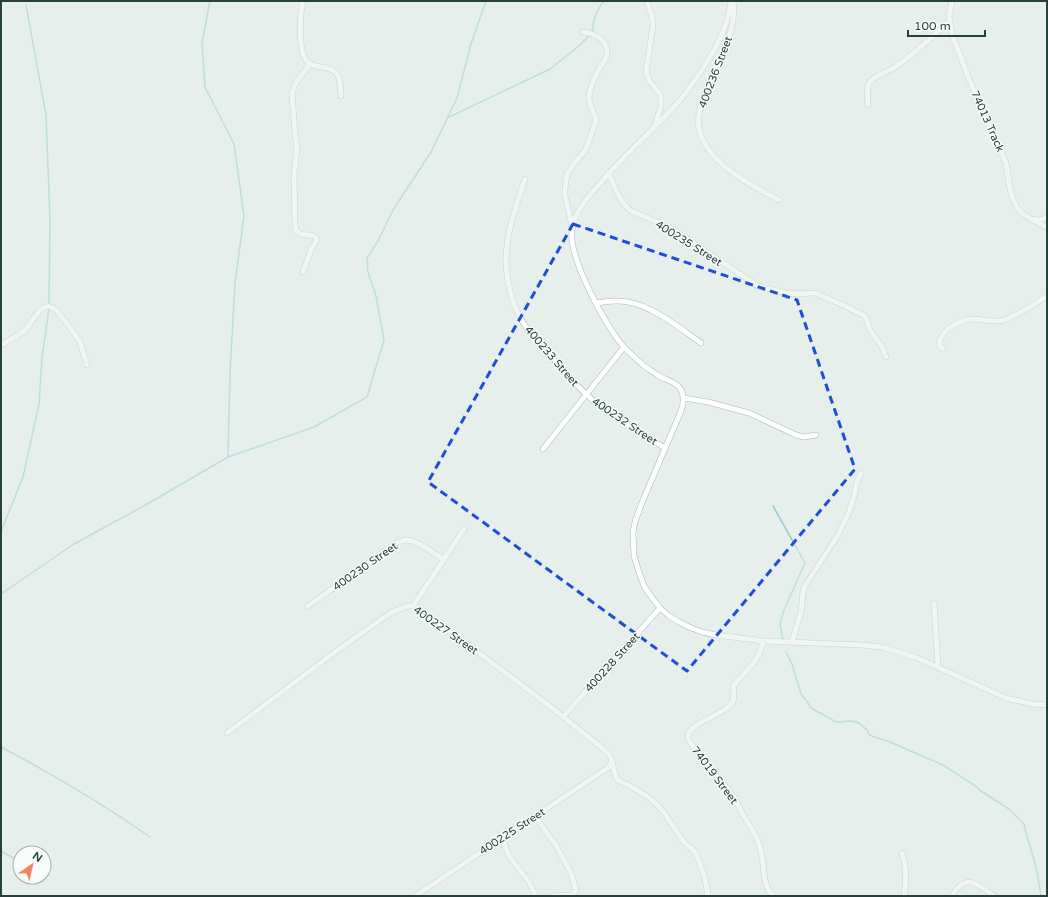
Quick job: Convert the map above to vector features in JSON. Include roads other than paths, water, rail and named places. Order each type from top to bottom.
[{"type":"street","points":[[303,1],[300,12],[301,46],[304,56],[310,64],[331,69],[336,72],[340,80],[341,96]]},
{"type":"street","points":[[648,1],[653,25],[646,72],[649,80],[659,93],[661,101],[655,126]]},
{"type":"street","points":[[732,1],[728,22],[722,35],[709,59],[692,84],[673,108],[608,173],[588,197],[574,219],[571,237],[572,246],[576,257],[589,289],[604,319],[624,347],[644,366],[679,387],[684,398],[684,403],[635,522],[633,539],[634,556],[639,572],[650,596],[660,608],[679,622],[702,632],[764,641],[882,647],[904,653],[938,666],[1006,698],[1032,704],[1047,704]]},
{"type":"street","name":"400236 Street","points":[[732,1],[734,15],[733,23],[725,47],[702,100],[698,127],[702,139],[717,159],[743,179],[778,200]]},
{"type":"street","name":"74013 Track","points":[[952,1],[949,16],[952,34],[969,79],[1006,163],[1013,199],[1023,214],[1047,227]]},
{"type":"street","points":[[868,104],[868,88],[871,80],[902,63],[949,21]]},
{"type":"street","points":[[573,226],[565,196],[566,180],[569,170],[585,151],[596,121],[589,102],[589,97],[598,70],[607,54],[606,45],[602,39],[589,32],[583,32]]},
{"type":"street","points":[[303,272],[317,239],[312,235],[304,236],[300,234],[296,230],[295,225],[294,175],[297,150],[292,94],[295,84],[310,64]]},
{"type":"street","name":"400235 Street","points":[[608,173],[624,205],[631,211],[674,230],[758,286],[780,292],[800,294],[812,292],[865,316],[870,330],[881,345],[886,357]]},
{"type":"street","name":"400233 Street","points":[[525,179],[508,237],[506,262],[508,283],[522,322],[586,394]]},
{"type":"street","points":[[1031,219],[1039,220],[1047,218]]},
{"type":"street","points":[[943,349],[938,345],[940,340],[943,334],[954,325],[969,319],[990,321],[1003,320],[1015,315],[1047,296]]},
{"type":"street","points":[[597,303],[617,301],[636,304],[648,308],[701,343]]},
{"type":"street","points":[[1,345],[28,328],[39,310],[44,307],[49,307],[57,311],[75,334],[80,342],[87,365]]},
{"type":"street","points":[[543,449],[549,438],[624,347]]},
{"type":"street","name":"400232 Street","points":[[586,394],[603,408],[665,448]]},
{"type":"street","points":[[684,398],[708,402],[749,414],[796,435],[804,437],[816,435]]},
{"type":"street","points":[[792,642],[801,612],[805,586],[838,535],[849,512],[854,496],[856,482],[861,473]]},
{"type":"street","points":[[413,606],[464,529]]},
{"type":"street","name":"400230 Street","points":[[308,606],[396,543],[406,540],[413,541],[444,560]]},
{"type":"street","points":[[934,604],[938,666]]},
{"type":"street","name":"400227 Street","points":[[227,733],[339,649],[392,612],[406,606],[413,606],[564,716],[608,753],[612,760]]},
{"type":"street","name":"400228 Street","points":[[564,716],[660,608]]},
{"type":"street","name":"74019 Street","points":[[764,641],[759,654],[752,665],[733,686],[733,699],[731,704],[694,727],[688,736],[690,743],[733,796],[752,828],[762,854],[764,880],[768,891],[773,896]]},
{"type":"street","points":[[612,760],[618,780],[652,800],[662,811],[683,841],[696,854],[705,878],[708,896]]},
{"type":"street","name":"400225 Street","points":[[414,896],[609,766],[612,760]]},
{"type":"street","points":[[535,816],[555,844],[571,873],[575,885],[575,892],[572,895],[552,896]]},
{"type":"street","points":[[502,838],[509,856],[529,882],[536,896]]},
{"type":"street","points":[[902,853],[906,866],[906,885],[904,896]]},
{"type":"street","points":[[952,896],[955,891],[966,882],[979,885],[994,896]]},
{"type":"waterway","points":[[210,1],[202,43],[205,87],[234,144],[244,216],[235,283],[230,373],[228,456]]},
{"type":"waterway","points":[[1,594],[74,544],[228,457],[314,427],[367,397],[384,340],[376,296],[368,272],[367,258],[378,241],[393,210],[431,152],[457,98],[471,44],[486,1]]},
{"type":"waterway","points":[[592,32],[595,16],[604,1]]},
{"type":"waterway","points":[[26,5],[46,115],[50,218],[49,305]]},
{"type":"waterway","points":[[447,118],[550,69],[590,35]]},
{"type":"waterway","points":[[1,535],[23,477],[39,404],[42,358],[49,308]]},
{"type":"waterway","points":[[773,506],[805,563],[784,610],[780,624],[783,640]]},
{"type":"waterway","points":[[786,652],[792,664],[801,694],[811,708],[836,722],[852,721],[859,723],[867,730],[869,735],[890,742],[943,765],[1009,809],[1024,824],[1037,871],[1041,896]]},
{"type":"waterway","points":[[1,747],[77,790],[150,837]]},
{"type":"waterway","points":[[1,851],[12,857]]}]
